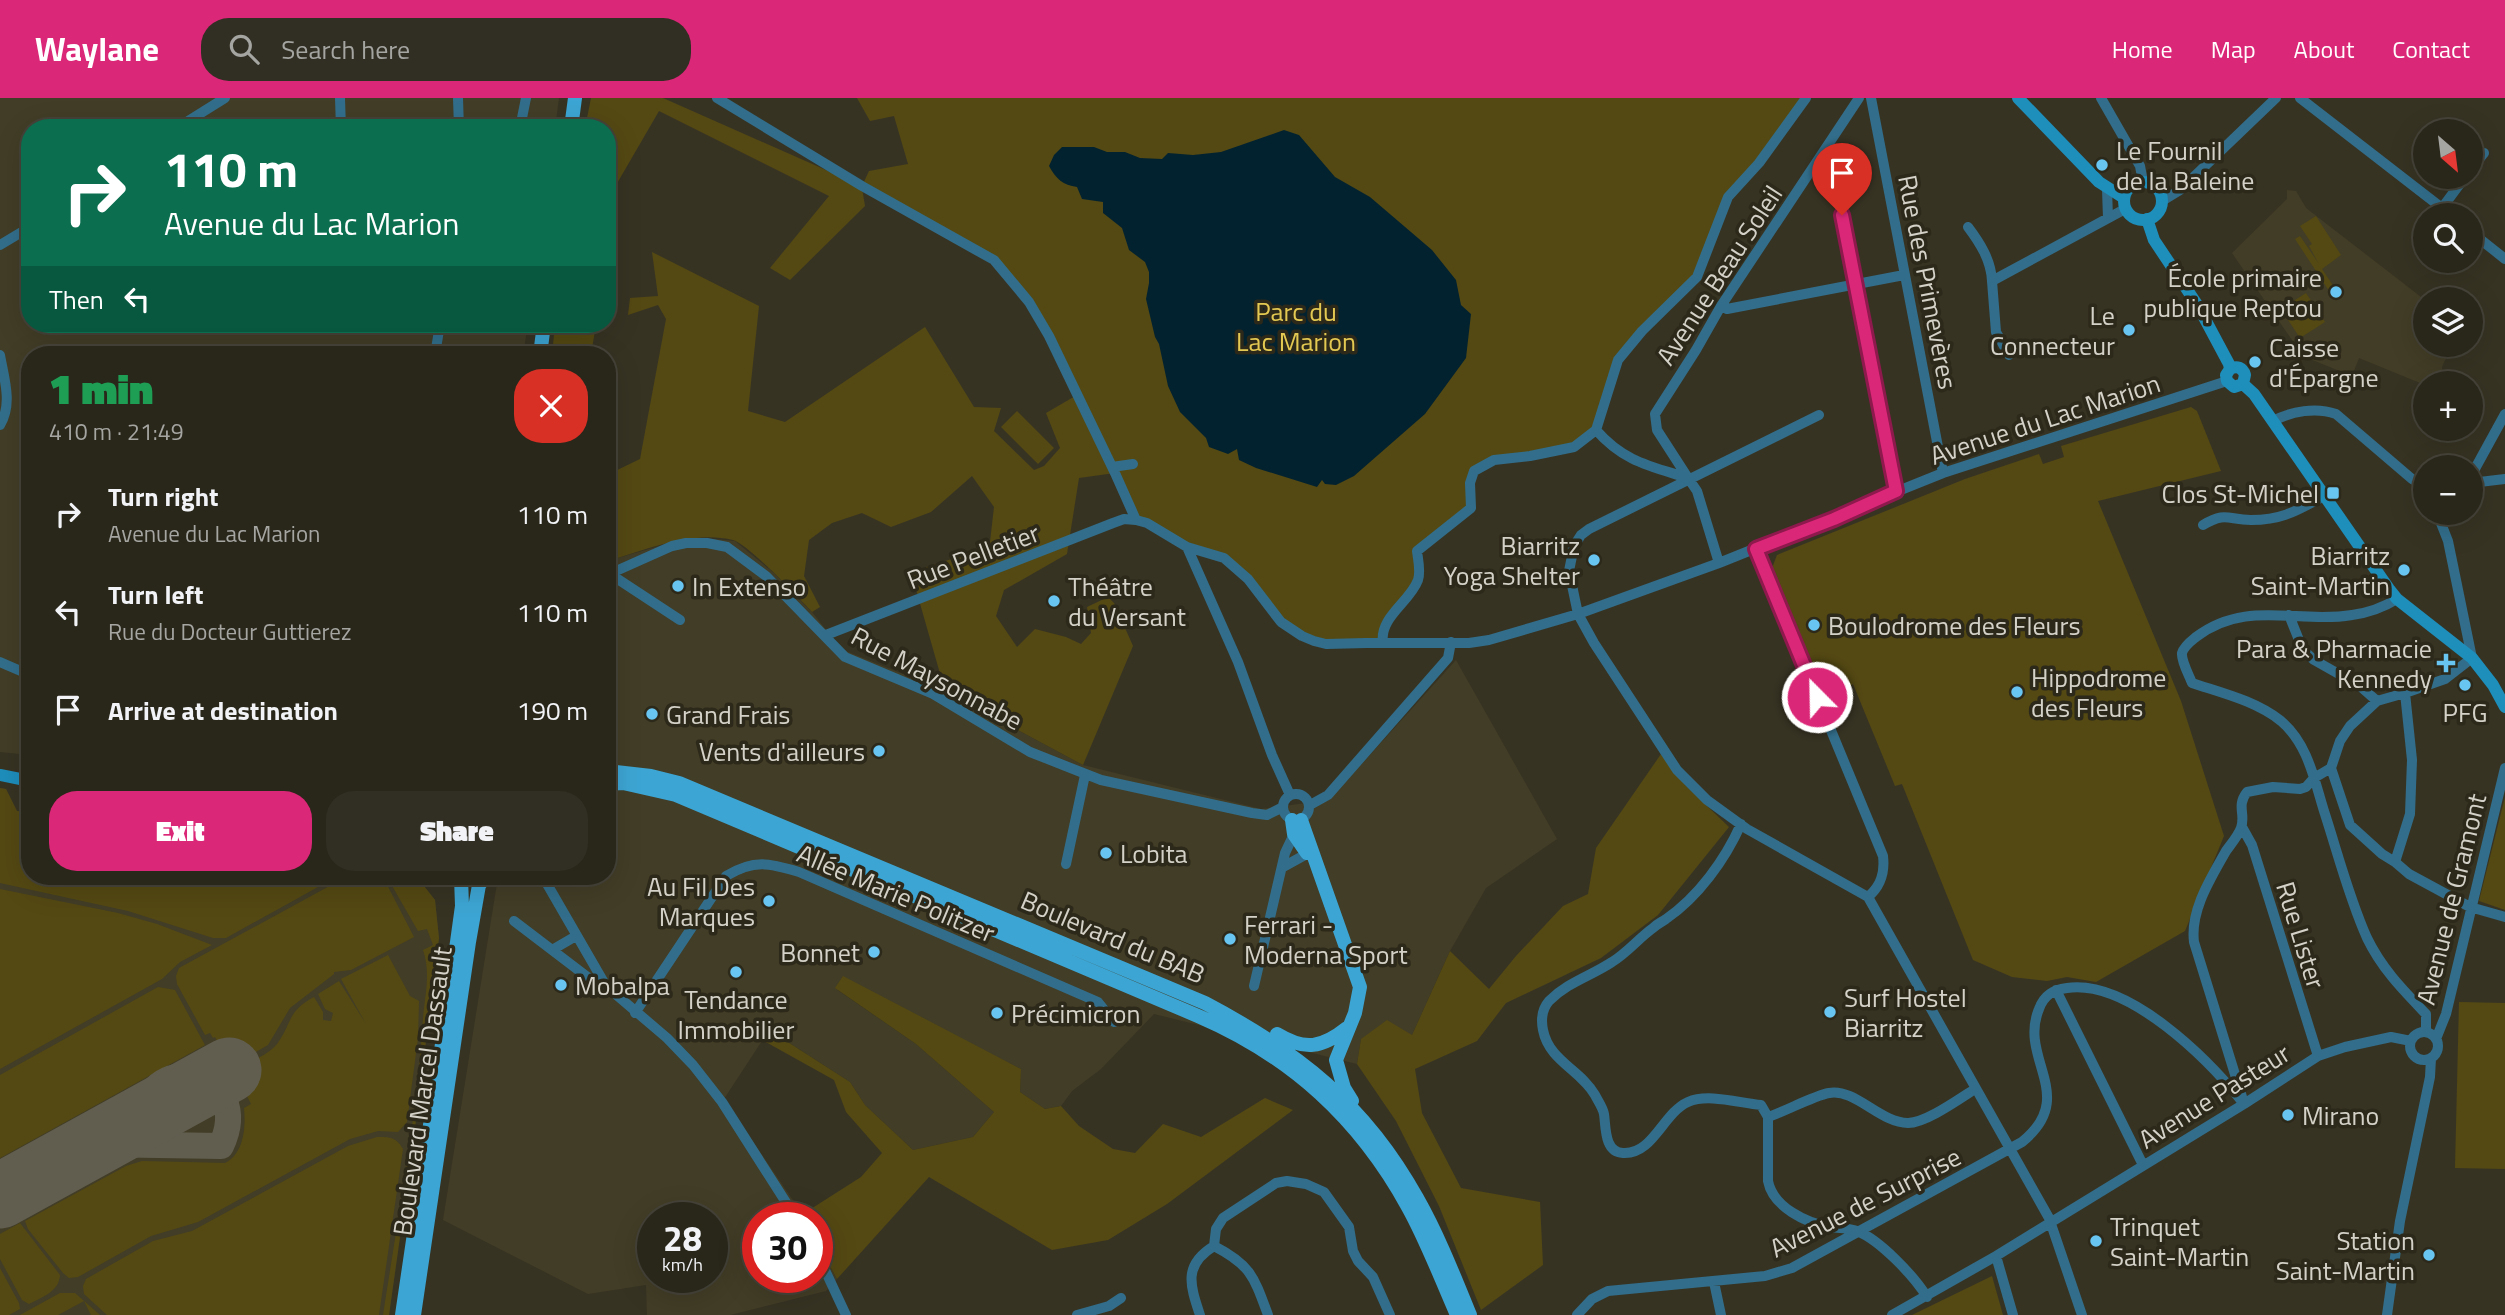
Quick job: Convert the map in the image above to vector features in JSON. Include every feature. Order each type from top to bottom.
[{"type":"main road","points":[[572,119],[575,98]]},
{"type":"main road","name":"Boulevard du BAB","points":[[616,772],[679,783],[1205,1003],[1283,1047],[1307,1065],[1357,1112],[1381,1142],[1418,1199],[1470,1315]]},
{"type":"main road","name":"Boulevard du BAB","points":[[616,783],[676,795],[1198,1016],[1257,1045],[1289,1066],[1321,1094],[1349,1121],[1374,1152],[1409,1208],[1457,1315]]},
{"type":"main road","points":[[1293,820],[1317,865],[1360,987],[1355,1013],[1336,1060],[1344,1088],[1357,1112]]},
{"type":"main road","name":"Boulevard Marcel Dassault","points":[[402,1315],[462,906],[461,885]]},
{"type":"main road","name":"Boulevard Marcel Dassault","points":[[414,1315],[479,885]]},
{"type":"main road","points":[[1205,1003],[1258,1023],[1286,1040],[1304,1046],[1319,1045],[1334,1039],[1348,1027]]},
{"type":"street","points":[[191,119],[225,98]]},
{"type":"street","points":[[340,98],[341,119]]},
{"type":"street","points":[[458,98],[459,119]]},
{"type":"street","points":[[522,119],[526,98]]},
{"type":"street","points":[[717,98],[862,187],[994,260],[1029,302],[1049,336],[1136,520]]},
{"type":"street","points":[[1383,643],[1385,626],[1418,579],[1417,551],[1471,508],[1470,483],[1474,471],[1494,460],[1574,447],[1596,430],[1618,360],[1642,331],[1697,277],[1728,197],[1759,163],[1806,98]]},
{"type":"street","name":"Avenue Beau Soleil","points":[[1719,563],[1697,491],[1657,430],[1655,414],[1721,306],[1859,98]]},
{"type":"street","name":"Rue des Primevères","points":[[1871,98],[1944,473]]},
{"type":"street","points":[[1992,281],[2108,218],[2125,204],[2128,188],[2143,182],[2154,186],[2162,201],[2157,212],[2147,219],[2134,218],[2125,204],[2018,98]]},
{"type":"street","points":[[2101,98],[2140,166],[2143,182]]},
{"type":"street","points":[[2162,201],[2180,190],[2276,98]]},
{"type":"street","points":[[2300,98],[2436,203]]},
{"type":"street","points":[[1828,145],[1896,491]]},
{"type":"street","points":[[2107,189],[2108,218]]},
{"type":"street","points":[[2147,219],[2154,240],[2213,331],[2228,375],[2236,367],[2242,369],[2246,378],[2243,384],[2254,394],[2398,599],[2472,658],[2493,685],[2505,707]]},
{"type":"street","points":[[1968,227],[1992,268],[1996,332],[2009,355]]},
{"type":"street","points":[[0,245],[21,232]]},
{"type":"street","points":[[2483,242],[2505,259]]},
{"type":"street","points":[[1721,306],[1727,309],[1905,275]]},
{"type":"street","points":[[0,355],[7,393],[6,415],[0,425]]},
{"type":"street","name":"Avenue du Lac Marion","points":[[1136,520],[1147,523],[1187,547],[1224,558],[1236,567],[1281,621],[1302,636],[1326,644],[1489,640],[1578,614],[1834,519],[1944,473],[2228,375]]},
{"type":"street","points":[[2273,421],[2312,411],[2336,414],[2413,479]]},
{"type":"street","points":[[2483,455],[2505,414]]},
{"type":"street","points":[[1819,415],[1688,478],[1580,535],[1570,558],[1569,571],[1578,614],[1677,770],[1707,800],[1741,824],[1868,897],[2050,1222],[2082,1315]]},
{"type":"street","points":[[1596,430],[1613,449],[1646,465],[1688,478]]},
{"type":"street","points":[[1112,467],[1133,464]]},
{"type":"street","points":[[2483,482],[2505,479]]},
{"type":"street","points":[[2203,525],[2223,516],[2251,520],[2295,513],[2324,496]]},
{"type":"street","name":"Rue Pelletier","points":[[825,635],[1113,523],[1125,519],[1136,520]]},
{"type":"street","points":[[2442,525],[2448,541],[2472,658]]},
{"type":"street","name":"Rue Maysonnabe","points":[[616,572],[671,546],[707,543],[727,547],[766,576],[845,657],[933,694],[1008,741],[1085,775],[1293,820]]},
{"type":"street","points":[[1187,547],[1238,662],[1272,755],[1290,795]]},
{"type":"street","points":[[1756,549],[1883,856],[1884,869],[1878,889],[1868,897]]},
{"type":"street","points":[[616,579],[680,620]]},
{"type":"street","points":[[2398,599],[2351,615],[2258,614],[2222,622],[2183,649],[2182,656],[2193,683],[2263,709],[2295,735],[2304,750],[2354,904],[2373,949],[2384,970],[2426,1014],[2426,1032]]},
{"type":"street","points":[[2289,615],[2303,650],[2328,670],[2360,686],[2376,701]]},
{"type":"street","points":[[1293,820],[1307,814],[1310,805],[1328,796],[1448,658],[1451,642]]},
{"type":"street","points":[[2244,1104],[2192,929],[2193,919],[2208,885],[2242,827],[2242,798],[2247,792],[2273,787],[2306,787],[2314,778],[2331,768],[2345,734],[2376,701],[2405,694],[2445,679],[2472,658]]},
{"type":"street","points":[[0,662],[21,671]]},
{"type":"street","points":[[2395,862],[2410,814],[2412,760],[2405,694]]},
{"type":"street","points":[[2331,768],[2350,825],[2382,854],[2409,874],[2470,907],[2505,917]]},
{"type":"street","name":"Avenue de Gramont","points":[[2436,1039],[2445,1014],[2505,768]]},
{"type":"street","points":[[0,775],[21,779]]},
{"type":"street","points":[[1066,864],[1085,775]]},
{"type":"street","points":[[1254,986],[1293,820],[1285,800],[1290,795],[1303,795],[1310,805]]},
{"type":"street","points":[[1741,824],[1720,864],[1667,919],[1615,961],[1566,987],[1548,1002],[1542,1012],[1542,1029],[1547,1045],[1556,1057],[1590,1087],[1604,1112],[1605,1133],[1610,1145],[1617,1152],[1636,1151],[1648,1142],[1677,1109],[1688,1102],[1702,1099],[1761,1105],[1768,1117],[1770,1190],[1784,1207],[1826,1227],[1857,1231],[1884,1250],[1914,1277],[1927,1297]]},
{"type":"street","points":[[2330,831],[2350,825]]},
{"type":"street","name":"Rue Lister","points":[[2242,827],[2252,845],[2318,1056]]},
{"type":"street","points":[[1283,867],[1308,848]]},
{"type":"street","name":"Allée Marie Politzer","points":[[635,1013],[726,876],[742,866],[769,863],[799,872],[1098,1002],[1114,1022]]},
{"type":"street","points":[[547,885],[600,979],[694,1065],[722,1102],[786,1202]]},
{"type":"street","points":[[514,921],[594,982],[600,979]]},
{"type":"street","points":[[552,950],[576,936]]},
{"type":"street","points":[[2143,1165],[2056,990],[2081,986],[2124,999],[2168,1028],[2211,1064],[2244,1104]]},
{"type":"street","name":"Avenue de Surprise","points":[[1577,1315],[1592,1299],[1608,1291],[1765,1276],[1792,1268],[2010,1150],[2035,1131],[2043,1117],[2048,1098],[2046,1076],[2036,1050],[2034,1030],[2038,1009],[2045,997],[2056,990]]},
{"type":"street","points":[[2426,1014],[2445,1014]]},
{"type":"street","points":[[2387,1315],[2400,1221],[2430,1077],[2431,1058],[2437,1051],[2436,1039],[2426,1032],[2417,1034],[2411,1041],[2415,1056],[2431,1058]]},
{"type":"street","name":"Avenue Pasteur","points":[[1892,1315],[1996,1256],[2318,1056],[2391,1037],[2411,1041]]},
{"type":"street","points":[[1768,1117],[1829,1093],[1845,1094],[1879,1114],[1899,1122],[1910,1123],[1921,1120],[1975,1089]]},
{"type":"street","points":[[1214,1246],[1216,1229],[1223,1217],[1276,1183],[1287,1181],[1306,1184],[1324,1192],[1349,1227],[1353,1251],[1358,1261],[1373,1277],[1390,1315]]},
{"type":"street","points":[[1200,1315],[1192,1291],[1194,1264],[1200,1254],[1214,1246]]},
{"type":"street","points":[[1214,1246],[1247,1268],[1255,1279],[1268,1315]]},
{"type":"street","points":[[1996,1256],[2013,1315]]},
{"type":"street","points":[[1714,1282],[1721,1315]]},
{"type":"street","points":[[833,1287],[846,1315]]},
{"type":"street","points":[[1077,1315],[1109,1306],[1121,1298]]},
{"type":"shaded area","points":[[0,98],[559,98],[556,119],[21,119],[21,333],[527,333],[524,346],[21,346],[21,754],[0,752]]},
{"type":"shaded area","name":"École primaire publique Reptou","points":[[2287,190],[2296,191],[2306,208],[2413,291],[2413,357],[2447,357],[2442,371],[2413,371],[2413,380],[2359,358],[2352,376],[2301,353],[2232,253],[2287,199]]},
{"type":"shaded area","points":[[691,537],[735,541],[774,573],[812,612],[841,649],[945,691],[1083,765],[1261,809],[1329,800],[1456,660],[1557,839],[1486,888],[1450,951],[1412,1035],[1361,1039],[1357,1064],[1154,1014],[1101,1069],[1072,1091],[1061,1106],[1045,1109],[1020,1092],[1021,1069],[960,1039],[836,989],[916,1044],[994,1112],[973,1137],[913,1150],[865,1105],[850,1082],[769,1030],[724,1099],[794,1202],[742,1202],[742,1293],[818,1293],[730,1315],[647,1315],[646,1293],[728,1293],[728,1202],[637,1202],[637,1286],[588,1294],[443,1220],[497,885],[616,885],[616,558]]},
{"type":"shaded area","points":[[0,788],[6,789],[17,811],[21,811],[21,885],[423,885],[435,900],[439,938],[389,1315],[0,1315]]},
{"type":"green space","name":"Parc du Lac Marion","points":[[591,98],[663,98],[862,186],[869,171],[908,164],[894,116],[870,121],[857,98],[1806,98],[1728,197],[1697,277],[1618,360],[1596,430],[1574,447],[1494,460],[1474,471],[1471,508],[1417,551],[1418,579],[1385,626],[1383,643],[1326,644],[1292,630],[1236,567],[1136,520],[1115,473],[1079,478],[1067,554],[1004,590],[996,616],[1017,647],[1035,629],[1081,644],[1091,633],[1087,607],[1108,597],[1114,603],[1133,646],[1083,765],[945,691],[911,572],[964,555],[990,542],[994,507],[972,476],[931,512],[891,527],[862,513],[832,523],[809,540],[804,576],[820,607],[812,612],[761,561],[733,540],[685,539],[616,558],[616,471],[640,459],[666,319],[658,305],[628,315],[630,298],[658,296],[652,252],[759,306],[748,411],[785,422],[925,327],[974,407],[1001,408],[994,431],[1034,470],[1044,466],[1060,448],[1046,413],[1077,395],[1049,336],[994,260],[862,188],[865,206],[790,280],[770,268],[829,196],[659,111],[616,185],[616,119],[587,119]]},
{"type":"green space","points":[[2316,216],[2341,255],[2322,269],[2340,296],[2335,300],[2295,239],[2300,236],[2319,264],[2309,246],[2312,244],[2300,226]]},
{"type":"green space","points":[[2306,293],[2325,322],[2300,338],[2281,309]]},
{"type":"green space","points":[[554,333],[595,333],[592,346],[553,346]]},
{"type":"green space","name":"Hippodrome des Fleurs","points":[[2191,407],[2197,411],[2221,471],[2098,501],[2181,701],[2224,836],[2185,931],[2096,982],[2067,977],[2047,981],[2012,977],[1973,960],[1902,784],[1895,786],[1853,684],[1829,706],[1772,568],[1777,555],[1965,479],[2039,454],[2043,464],[2064,457],[2061,446]]},
{"type":"green space","points":[[1017,411],[1054,448],[1038,464],[1001,427]]},
{"type":"green space","points":[[1661,754],[1686,786],[1729,827],[1658,915],[1601,958],[1506,1003],[1477,1041],[1415,1069],[1422,1113],[1461,1188],[1540,1202],[1543,1265],[1481,1310],[1439,1206],[1396,1121],[1357,1064],[1361,1039],[1387,1020],[1412,1035],[1450,951],[1489,989],[1563,906],[1588,894],[1596,848]]},
{"type":"green space","points":[[0,788],[6,789],[17,811],[21,811],[21,885],[322,885],[226,938],[213,938],[128,911],[0,883]]},
{"type":"green space","points":[[2505,797],[2505,910],[2479,901]]},
{"type":"green space","points":[[331,885],[387,885],[414,937],[351,970],[334,972],[290,1008],[268,1045],[231,1066],[215,1037],[210,1033],[205,1035],[177,984],[179,968]]},
{"type":"green space","points":[[392,885],[423,885],[435,900],[439,938],[389,1315],[383,1315],[416,1093],[427,984],[423,950],[433,945],[427,929],[418,931]]},
{"type":"green space","points":[[0,889],[118,913],[157,924],[212,945],[180,962],[162,979],[0,1069]]},
{"type":"green space","points":[[388,955],[410,996],[419,1001],[418,1038],[407,1122],[398,1132],[378,1131],[350,1139],[198,1222],[151,1236],[78,1277],[69,1278],[63,1273],[28,1229],[25,1221],[126,1166],[142,1161],[225,1163],[231,1159],[240,1147],[245,1123],[244,1108],[251,1104],[234,1070],[273,1048],[294,1013],[314,997],[323,1012],[323,1020],[331,1021],[333,1013],[325,1009],[318,994],[339,981],[366,1024],[341,979]]},
{"type":"green space","points":[[843,976],[1021,1069],[1020,1092],[1045,1109],[1061,1106],[1079,1126],[1113,1149],[1135,1153],[1163,1124],[1201,1137],[1265,1098],[1293,1110],[1167,1204],[1108,1240],[1052,1250],[929,1177],[837,1279],[833,1272],[833,1202],[822,1202],[861,1177],[882,1153],[846,1112],[834,1080],[764,1041],[769,1030],[850,1082],[865,1105],[913,1150],[973,1137],[994,1112],[916,1044],[835,988]]},
{"type":"green space","points":[[158,987],[175,990],[205,1045],[0,1158],[0,1075]]},
{"type":"green space","points":[[2459,1002],[2505,1003],[2505,1169],[2455,1168]]},
{"type":"green space","points":[[377,1137],[392,1138],[403,1149],[379,1315],[107,1315],[84,1294],[86,1279],[153,1241],[192,1231],[348,1146]]},
{"type":"green space","points":[[20,1223],[60,1275],[53,1290],[29,1304],[22,1300],[0,1259],[0,1234]]},
{"type":"green space","points":[[0,1268],[19,1303],[20,1309],[9,1315],[0,1315]]},
{"type":"green space","points":[[1992,1276],[2003,1315],[1912,1315]]},
{"type":"green space","points":[[60,1293],[75,1293],[100,1315],[91,1315],[84,1301],[58,1315],[20,1315]]},
{"type":"water","points":[[1284,130],[1299,135],[1335,177],[1370,197],[1432,250],[1456,280],[1461,305],[1471,314],[1466,358],[1425,414],[1354,476],[1336,485],[1325,484],[1322,480],[1317,487],[1239,460],[1237,449],[1228,454],[1209,447],[1206,438],[1180,412],[1168,386],[1146,299],[1149,272],[1145,262],[1129,250],[1122,228],[1103,213],[1103,202],[1082,199],[1077,187],[1060,181],[1049,166],[1062,147],[1094,147],[1107,152],[1125,152],[1140,158],[1162,159],[1168,153],[1193,155],[1221,152]]},
{"type":"taxiway","points":[[95,1144],[221,1146],[228,1121],[224,1101],[213,1086],[198,1078],[180,1076],[163,1082],[150,1095],[144,1117]]},
{"type":"runway","points":[[0,1196],[229,1070]]},
{"type":"place","name":"Le Fournil de la Baleine","points":[[2102,165]]},
{"type":"place","name":"École primaire publique Reptou","points":[[2336,292]]},
{"type":"place","name":"Le Connecteur","points":[[2129,330]]},
{"type":"place","name":"Caisse d'Épargne","points":[[2255,362]]},
{"type":"place","name":"Clos St-Michel","points":[[2333,493]]},
{"type":"place","name":"Biarritz Yoga Shelter","points":[[1594,560]]},
{"type":"place","name":"Biarritz Saint-Martin","points":[[2404,570]]},
{"type":"place","name":"In Extenso","points":[[678,586]]},
{"type":"place","name":"Théâtre du Versant","points":[[1054,601]]},
{"type":"place","name":"Boulodrome des Fleurs","points":[[1814,625]]},
{"type":"place","name":"Para & Pharmacie Kennedy","points":[[2446,663]]},
{"type":"place","name":"PFG","points":[[2465,685]]},
{"type":"place","name":"Hippodrome des Fleurs","points":[[2017,692]]},
{"type":"place","name":"Grand Frais","points":[[652,714]]},
{"type":"place","name":"Vents d'ailleurs","points":[[879,751]]},
{"type":"place","name":"Lobita","points":[[1106,853]]},
{"type":"place","name":"Au Fil Des Marques","points":[[769,901]]},
{"type":"place","name":"Ferrari - Moderna Sport","points":[[1230,939]]},
{"type":"place","name":"Bonnet","points":[[874,952]]},
{"type":"place","name":"Tendance Immobilier","points":[[736,972]]},
{"type":"place","name":"Mobalpa","points":[[561,985]]},
{"type":"place","name":"Surf Hostel Biarritz","points":[[1830,1012]]},
{"type":"place","name":"Précimicron","points":[[997,1013]]},
{"type":"place","name":"Mirano","points":[[2288,1115]]},
{"type":"place","name":"Trinquet Saint-Martin","points":[[2096,1241]]},
{"type":"place","name":"Station Saint-Martin","points":[[2429,1255]]},
{"type":"route","points":[[1817,697],[1756,549],[1834,519],[1896,491],[1842,215]]}]
